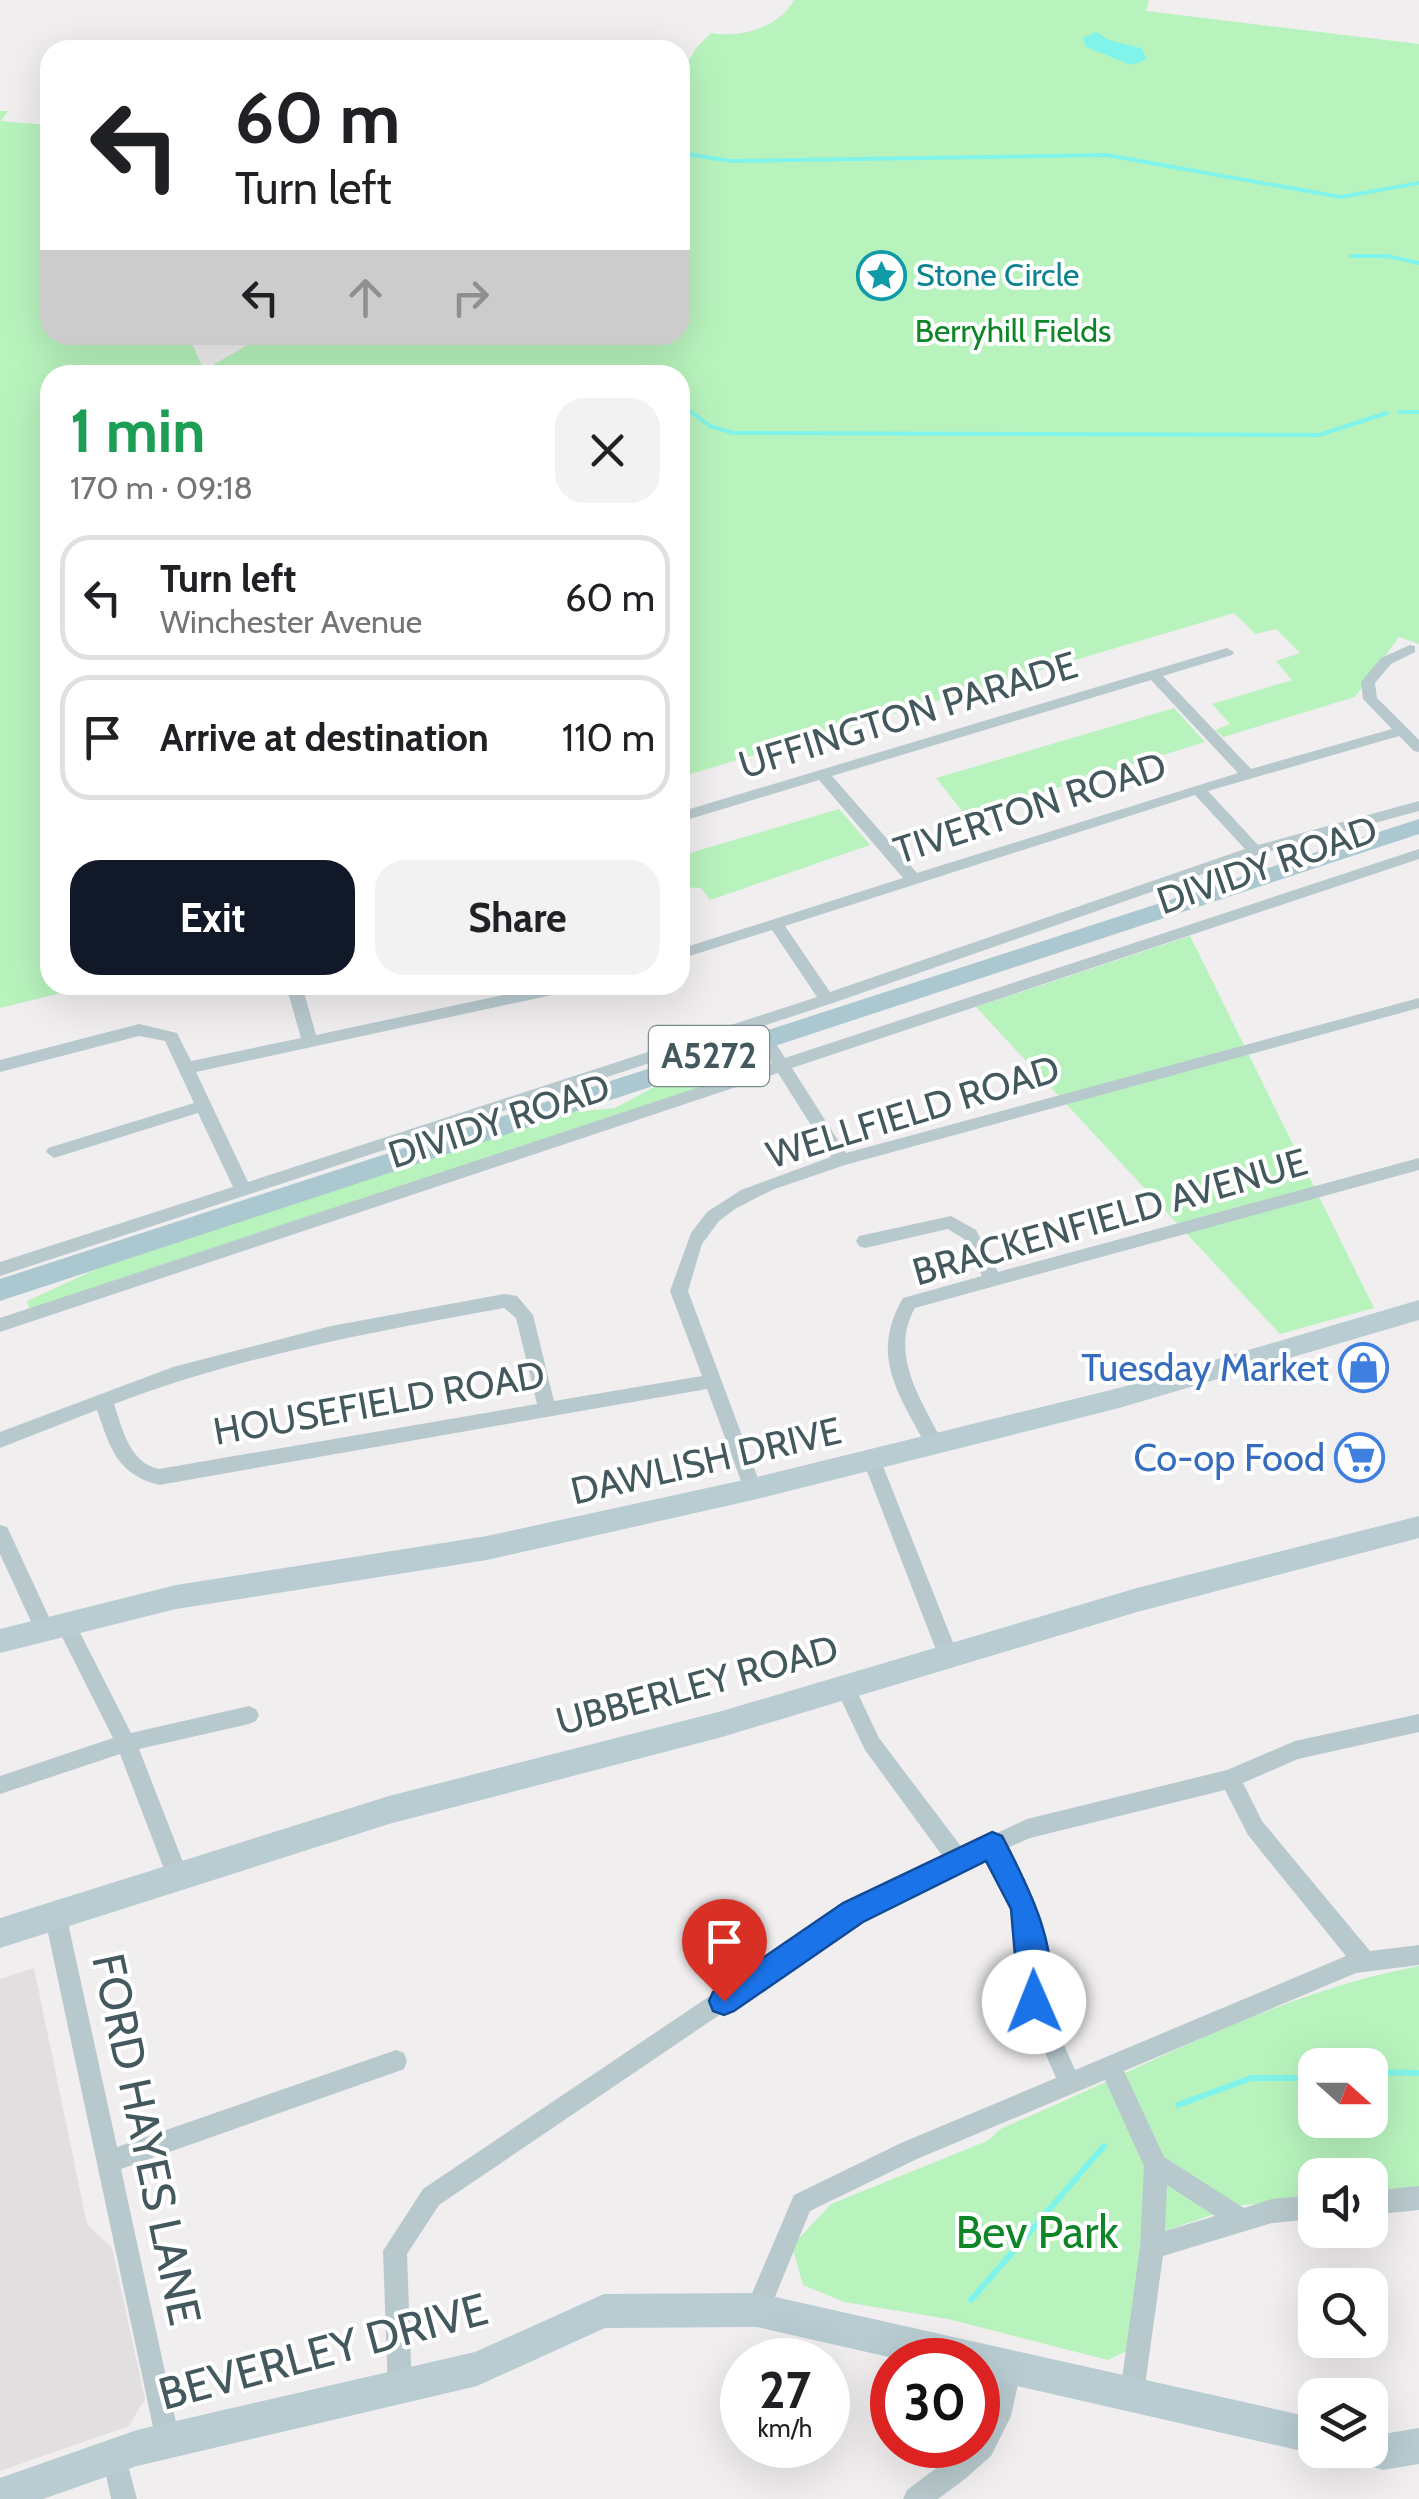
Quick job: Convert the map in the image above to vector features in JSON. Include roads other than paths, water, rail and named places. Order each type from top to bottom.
[{"type":"main road","name":"DIVIDY ROAD","points":[[0,1290],[1419,826]]},
{"type":"street","points":[[1410,649],[1386,661],[1368,682],[1370,699],[1419,748]]},
{"type":"street","name":"UFFINGTON PARADE","points":[[690,813],[1227,652]]},
{"type":"street","points":[[1155,676],[1246,774]]},
{"type":"street","name":"TIVERTON ROAD","points":[[690,951],[1198,788],[1401,732]]},
{"type":"street","points":[[822,774],[913,879]]},
{"type":"street","points":[[1198,788],[1255,850]]},
{"type":"street","name":"DIVIDY ROAD","points":[[0,1269],[828,999],[1255,850],[1419,806]]},
{"type":"street","name":"DIVIDY ROAD","points":[[0,1325],[1419,854]]},
{"type":"street","points":[[776,925],[828,999]]},
{"type":"street","points":[[297,995],[309,1038]]},
{"type":"street","points":[[487,995],[490,1004]]},
{"type":"street","points":[[187,1068],[309,1038],[530,995]]},
{"type":"street","name":"WELLFIELD ROAD","points":[[752,1489],[679,1291],[700,1231],[752,1194],[842,1160],[1419,1003]]},
{"type":"street","points":[[0,1066],[150,1030],[171,1036],[242,1188]]},
{"type":"street","points":[[764,1038],[842,1160]]},
{"type":"street","points":[[54,1152],[202,1106]]},
{"type":"street","name":"BRACKENFIELD AVENUE","points":[[935,1445],[891,1350],[896,1320],[909,1304],[992,1278],[1419,1164]]},
{"type":"street","points":[[864,1241],[952,1222],[970,1235],[992,1278]]},
{"type":"street","points":[[0,1440],[174,1374],[331,1334],[504,1301],[524,1315],[546,1409]]},
{"type":"street","name":"DAWLISH DRIVE","points":[[0,1641],[176,1596],[553,1535],[752,1489],[1119,1398],[1419,1310]]},
{"type":"street","name":"HOUSEFIELD ROAD","points":[[103,1400],[126,1459],[143,1476],[159,1477],[713,1381]]},
{"type":"street","points":[[872,1461],[948,1655]]},
{"type":"street","name":"UBBERLEY ROAD","points":[[0,1933],[388,1810],[722,1724],[948,1655],[1419,1527]]},
{"type":"street","points":[[0,1534],[126,1743],[177,1875]]},
{"type":"street","points":[[844,1686],[872,1744],[960,1862]]},
{"type":"street","points":[[0,1785],[126,1743],[249,1716]]},
{"type":"street","points":[[400,2388],[395,2251],[431,2197],[853,1912],[1027,1829],[1230,1778],[1295,1750],[1419,1723]]},
{"type":"street","points":[[1230,1778],[1255,1828],[1365,1962]]},
{"type":"street","points":[[992,1845],[1025,1907],[1034,2002],[1070,2084]]},
{"type":"street","name":"FORD HAYES LANE","points":[[56,1914],[168,2441]]},
{"type":"street","points":[[757,2310],[802,2203],[910,2151],[1365,1962],[1419,1955]]},
{"type":"street","points":[[110,2162],[396,2061]]},
{"type":"street","points":[[1111,2068],[1156,2165],[1152,2247],[1132,2394]]},
{"type":"street","points":[[1156,2165],[1243,2220]]},
{"type":"street","points":[[1388,2201],[1419,2198]]},
{"type":"street","points":[[1152,2247],[1272,2211],[1298,2209]]},
{"type":"street","name":"BEVERLEY DRIVE","points":[[0,2496],[168,2441],[477,2369],[604,2311],[757,2310],[1298,2432]]},
{"type":"street","points":[[916,2499],[984,2449],[999,2422],[1010,2366]]},
{"type":"street","points":[[1388,2451],[1419,2446]]},
{"type":"street","points":[[114,2456],[124,2499]]},
{"type":"water","points":[[1096,32],[1109,40],[1141,48],[1147,59],[1131,65],[1086,47],[1083,38]]},
{"type":"waterway","points":[[690,155],[731,161],[1106,155],[1341,197],[1419,183]]},
{"type":"waterway","points":[[1351,256],[1387,256],[1419,263]]},
{"type":"waterway","points":[[690,411],[710,426],[733,433],[1319,435],[1387,413]]},
{"type":"waterway","points":[[1399,412],[1419,412]]},
{"type":"waterway","points":[[1388,2072],[1419,2073]]},
{"type":"waterway","points":[[1178,2105],[1251,2078],[1298,2078]]},
{"type":"waterway","points":[[971,2300],[1104,2146]]},
{"type":"place","name":"Stone Circle","points":[[881,275]]},
{"type":"place","name":"Tuesday Market","points":[[1364,1368]]},
{"type":"place","name":"Co-op Food","points":[[1360,1458]]},
{"type":"park label","name":"Berryhill Fields","points":[[1013,331]]},
{"type":"park label","name":"Bev Park","points":[[1037,2232]]}]
